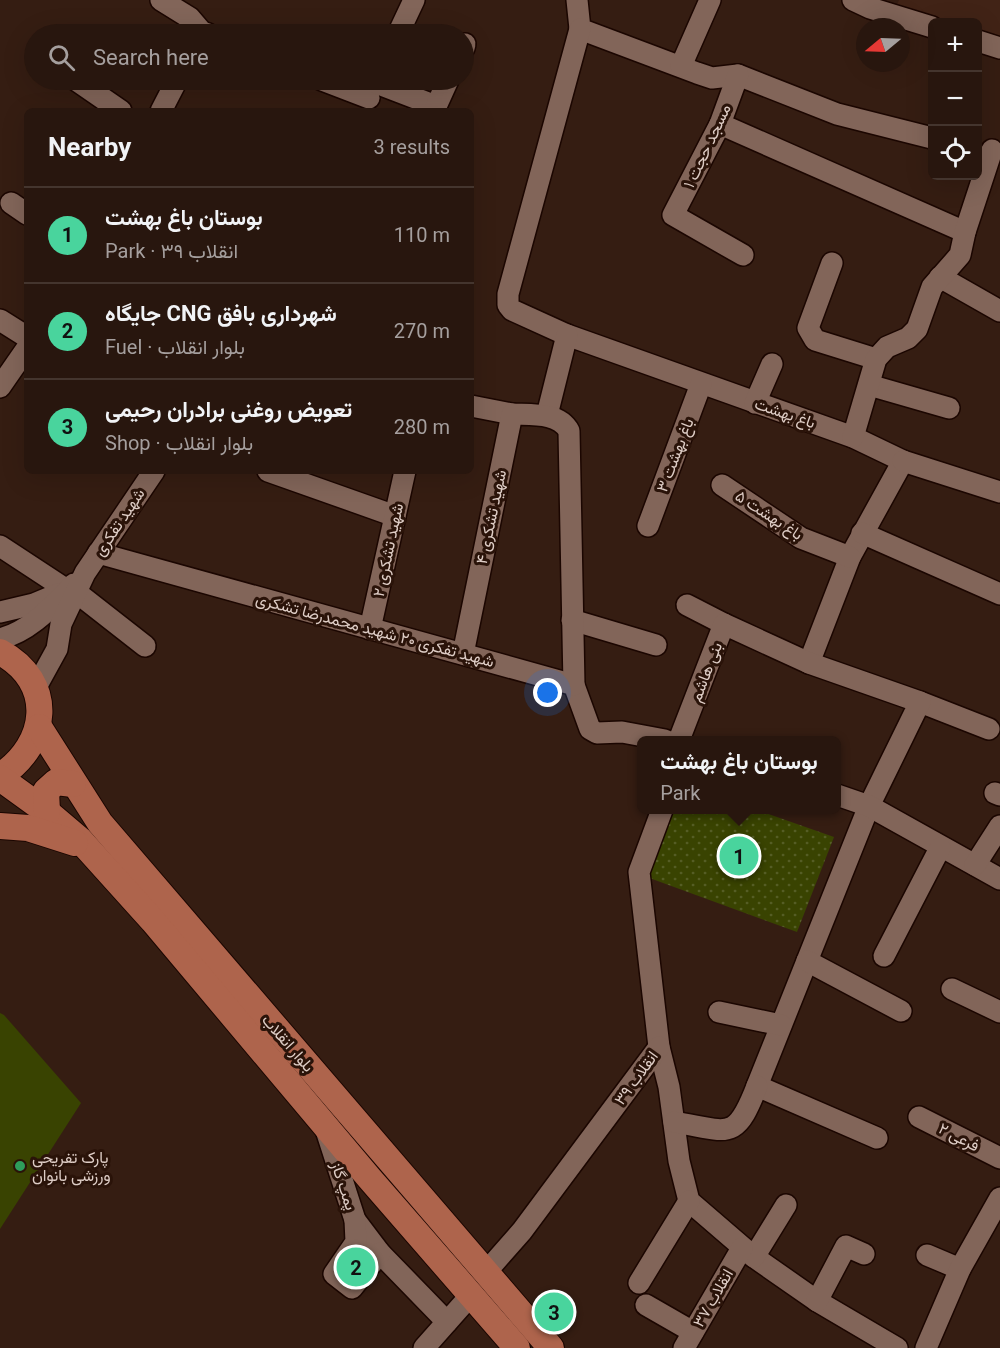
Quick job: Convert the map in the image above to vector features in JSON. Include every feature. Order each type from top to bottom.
[{"type":"main road","points":[[0,652],[11,658],[25,672],[35,689],[39,708],[39,727],[31,748],[17,765],[0,777]]},
{"type":"main road","name":"بلوار انقلاب","points":[[39,727],[73,784],[100,823],[551,1348]]},
{"type":"main road","name":"بلوار انقلاب","points":[[0,777],[47,812],[88,849],[153,921],[517,1348]]},
{"type":"main road","points":[[47,812],[46,791],[56,782],[73,784]]},
{"type":"main road","points":[[0,826],[28,828],[61,836],[88,849]]},
{"type":"street","points":[[161,0],[190,18],[195,24]]},
{"type":"street","points":[[403,24],[414,0]]},
{"type":"street","points":[[577,0],[580,29],[712,78],[738,75],[837,114],[928,137]]},
{"type":"street","points":[[681,66],[710,0]]},
{"type":"street","points":[[853,0],[870,8],[928,25]]},
{"type":"street","name":"باغ بهشت","points":[[580,29],[508,294],[508,304],[512,310],[567,335],[853,437],[903,461],[1000,492]]},
{"type":"street","points":[[982,42],[1000,48]]},
{"type":"street","name":"مسجد حجت ۱","points":[[738,75],[720,124],[673,215],[743,255]]},
{"type":"street","points":[[91,90],[117,108]]},
{"type":"street","points":[[162,108],[172,90]]},
{"type":"street","points":[[372,93],[435,108],[443,90]]},
{"type":"street","points":[[720,124],[964,232]]},
{"type":"street","points":[[853,437],[876,359],[886,347],[908,338],[917,329],[932,287],[960,255],[964,232],[990,149]]},
{"type":"street","points":[[832,263],[808,328],[810,335],[815,340],[876,359]]},
{"type":"street","points":[[940,277],[1000,311]]},
{"type":"street","points":[[0,320],[24,335]]},
{"type":"street","points":[[547,415],[567,335]]},
{"type":"street","points":[[0,387],[24,352]]},
{"type":"street","points":[[755,403],[772,364]]},
{"type":"street","name":"باغ بهشت ۳","points":[[648,526],[701,384]]},
{"type":"street","points":[[869,385],[949,408]]},
{"type":"street","points":[[474,407],[512,414],[547,415],[564,424],[569,431],[574,685],[590,729],[597,733],[622,732],[641,736]]},
{"type":"street","name":"شهید تشکری ۴","points":[[463,654],[512,414]]},
{"type":"street","points":[[903,461],[850,557],[809,663],[989,729]]},
{"type":"street","name":"شهید تفکری","points":[[35,689],[57,649],[61,624],[72,591],[152,474]]},
{"type":"street","points":[[276,474],[395,516]]},
{"type":"street","name":"شهید تشکری ۲","points":[[370,629],[404,474]]},
{"type":"street","name":"باغ بهشت ۵","points":[[722,485],[801,538],[850,557]]},
{"type":"street","points":[[862,533],[1000,594]]},
{"type":"street","points":[[0,546],[72,591],[145,646]]},
{"type":"street","name":"شهید تفکری ۲۰ شهید محمدرضا تشکری","points":[[98,553],[574,685]]},
{"type":"street","points":[[0,612],[34,604],[72,591]]},
{"type":"street","points":[[0,639],[12,636],[31,624],[72,591]]},
{"type":"street","points":[[687,605],[724,624]]},
{"type":"street","points":[[572,620],[656,645]]},
{"type":"street","name":"بنی هاشم","points":[[681,736],[724,624],[809,663]]},
{"type":"street","points":[[674,1122],[720,1130],[736,1127],[744,1118],[868,806],[920,702]]},
{"type":"street","points":[[841,796],[868,806],[940,848],[1000,879]]},
{"type":"street","name":"انقلاب ۳۹","points":[[486,1272],[522,1231],[659,1047],[639,872],[661,814]]},
{"type":"street","points":[[975,865],[1000,826]]},
{"type":"street","points":[[884,956],[940,848]]},
{"type":"street","points":[[807,961],[901,1011]]},
{"type":"street","points":[[952,989],[1000,1012]]},
{"type":"street","points":[[719,1012],[781,1025]]},
{"type":"street","points":[[659,1047],[669,1087],[679,1161],[689,1201],[748,1252],[817,1301],[897,1348]]},
{"type":"street","points":[[757,1086],[877,1138]]},
{"type":"street","name":"فرعی ۲","points":[[919,1117],[1000,1158]]},
{"type":"street","name":"پمپ گاز","points":[[324,1124],[355,1220],[380,1253],[447,1322]]},
{"type":"street","points":[[926,1348],[960,1269],[1000,1198]]},
{"type":"street","points":[[639,1283],[689,1201]]},
{"type":"street","name":"انقلاب ۳۷","points":[[688,1340],[748,1252],[786,1205]]},
{"type":"street","points":[[355,1220],[356,1242],[334,1274],[352,1288],[380,1253]]},
{"type":"street","points":[[817,1301],[846,1246],[864,1254]]},
{"type":"street","points":[[927,1255],[960,1269]]},
{"type":"street","points":[[424,1348],[471,1294]]},
{"type":"street","points":[[646,1305],[688,1340]]},
{"type":"shaded area","points":[[899,0],[1000,0],[1000,39],[982,33],[982,18],[928,18],[895,9]]},
{"type":"green space","points":[[667,814],[768,814],[834,837],[797,932],[644,876]]},
{"type":"green space","name":"پارک تفریحی ورزشی بانوان","points":[[0,1013],[81,1103],[0,1229]]},
{"type":"place","name":"بوستان باغ بهشت","points":[[739,856]]},
{"type":"place","name":"پارک تفریحی ورزشی بانوان","points":[[20,1166]]},
{"type":"place","name":"جایگاه CNG شهرداری بافق","points":[[356,1267]]},
{"type":"place","name":"تعویض روغنی برادران رحیمی","points":[[554,1312]]}]
